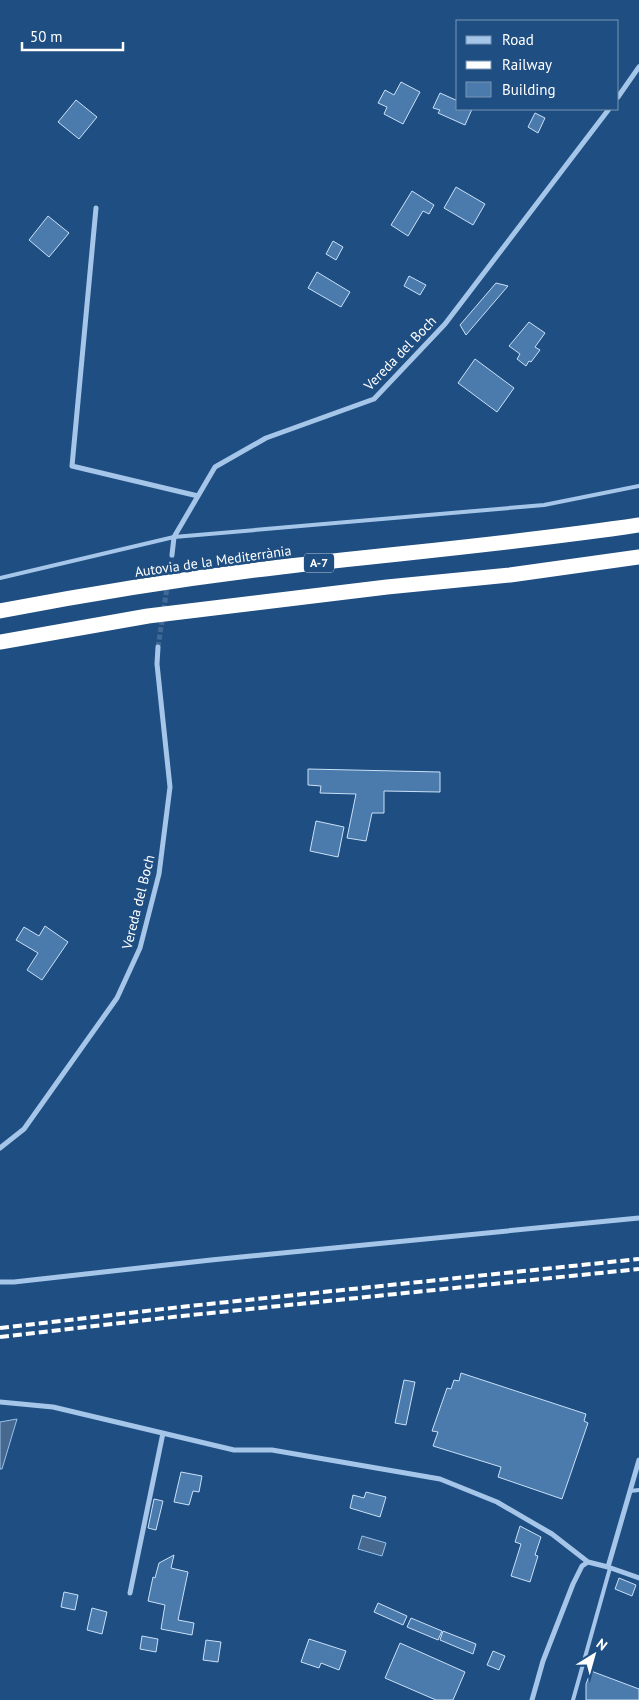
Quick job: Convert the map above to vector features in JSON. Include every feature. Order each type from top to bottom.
[{"type":"highway","name":"Autovia de la Mediterrània","points":[[0,611],[107,592],[225,575],[462,548],[639,525]]},
{"type":"highway","points":[[0,642],[148,616],[387,587],[510,576],[639,557]]},
{"type":"street","points":[[619,96],[639,67]]},
{"type":"street","name":"Vereda del Boch","points":[[172,555],[174,537],[215,467],[266,438],[374,399],[445,324],[607,110]]},
{"type":"street","points":[[96,208],[72,466],[198,496]]},
{"type":"street","name":"Vereda del Boch","points":[[0,1148],[24,1129],[117,998],[140,948],[159,874],[170,787],[157,664],[158,647]]},
{"type":"street","points":[[0,1282],[639,1218]]},
{"type":"street","points":[[0,1402],[53,1407],[234,1450],[272,1450],[440,1479],[497,1502],[552,1534],[588,1562],[609,1567],[639,1578]]},
{"type":"street","points":[[130,1593],[163,1433]]},
{"type":"street","points":[[609,1567],[639,1460]]},
{"type":"street","points":[[532,1700],[543,1662],[573,1584],[582,1566],[588,1562]]},
{"type":"lane","points":[[0,578],[174,537],[544,505],[639,486]]},
{"type":"lane","points":[[630,1491],[639,1490]]},
{"type":"lane","points":[[573,1700],[609,1567]]},
{"type":"water","points":[[17,1419],[2,1469],[0,1469],[0,1422]]},
{"type":"water","points":[[362,1536],[386,1543],[382,1556],[358,1549]]},
{"type":"building","points":[[401,82],[420,92],[403,124],[384,114],[387,107],[378,103],[385,90],[394,95]]},
{"type":"building","points":[[440,93],[456,100],[456,110],[472,110],[465,125],[438,113],[440,110],[433,108]]},
{"type":"building","points":[[76,100],[97,117],[79,139],[58,122]]},
{"type":"building","points":[[535,113],[545,118],[538,133],[528,127]]},
{"type":"building","points":[[456,187],[485,204],[473,225],[444,208]]},
{"type":"building","points":[[412,191],[434,205],[429,214],[423,211],[408,236],[391,225]]},
{"type":"building","points":[[48,216],[69,233],[49,257],[29,240]]},
{"type":"building","points":[[333,241],[343,247],[336,260],[326,254]]},
{"type":"building","points":[[317,272],[350,292],[341,307],[308,288]]},
{"type":"building","points":[[409,276],[426,285],[420,295],[404,286]]},
{"type":"building","points":[[496,283],[508,286],[466,335],[460,325]]},
{"type":"building","points":[[529,322],[545,333],[535,347],[540,350],[526,366],[517,359],[520,354],[509,346]]},
{"type":"building","points":[[475,359],[514,388],[497,412],[458,383]]},
{"type":"building","points":[[308,769],[440,772],[440,792],[384,791],[384,813],[372,813],[366,841],[347,838],[356,794],[320,793],[321,786],[308,785]]},
{"type":"building","points":[[316,821],[344,827],[338,857],[310,851]]},
{"type":"building","points":[[45,926],[68,942],[42,980],[27,970],[38,953],[16,940],[24,927],[39,936]]},
{"type":"building","points":[[461,1373],[586,1414],[584,1421],[588,1423],[562,1499],[498,1477],[501,1467],[433,1446],[438,1432],[432,1431],[447,1388],[451,1389],[454,1380],[459,1381]]},
{"type":"building","points":[[404,1380],[415,1382],[406,1425],[395,1423]]},
{"type":"building","points":[[181,1472],[202,1476],[199,1492],[193,1491],[189,1505],[174,1502]]},
{"type":"building","points":[[366,1492],[386,1497],[380,1517],[350,1508],[353,1495],[364,1498]]},
{"type":"building","points":[[154,1499],[163,1501],[156,1530],[148,1528]]},
{"type":"building","points":[[520,1526],[541,1537],[535,1555],[538,1556],[530,1582],[511,1576],[521,1544],[515,1542]]},
{"type":"building","points":[[174,1555],[171,1568],[188,1572],[178,1620],[194,1623],[192,1635],[161,1629],[165,1605],[148,1601],[153,1577],[155,1578],[159,1563]]},
{"type":"building","points":[[619,1578],[636,1585],[632,1596],[615,1589]]},
{"type":"building","points":[[64,1592],[78,1595],[75,1610],[61,1607]]},
{"type":"building","points":[[378,1603],[407,1616],[403,1625],[374,1612]]},
{"type":"building","points":[[92,1608],[107,1612],[102,1634],[87,1630]]},
{"type":"building","points":[[411,1618],[442,1631],[438,1640],[407,1627]]},
{"type":"building","points":[[443,1631],[476,1644],[473,1654],[440,1640]]},
{"type":"building","points":[[142,1636],[158,1639],[156,1652],[140,1649]]},
{"type":"building","points":[[309,1639],[346,1651],[339,1670],[321,1663],[319,1668],[301,1662]]},
{"type":"building","points":[[206,1640],[221,1642],[218,1662],[203,1660]]},
{"type":"building","points":[[400,1643],[465,1672],[453,1700],[436,1700],[385,1678]]},
{"type":"building","points":[[493,1651],[505,1656],[499,1670],[487,1665]]},
{"type":"building","points":[[591,1671],[639,1689],[639,1700],[586,1700],[586,1684]]},
{"type":"tunnel","points":[[158,647],[172,555]]},
{"type":"railway","points":[[0,1328],[180,1307],[639,1259]]},
{"type":"railway","points":[[0,1337],[182,1316],[639,1269]]}]
